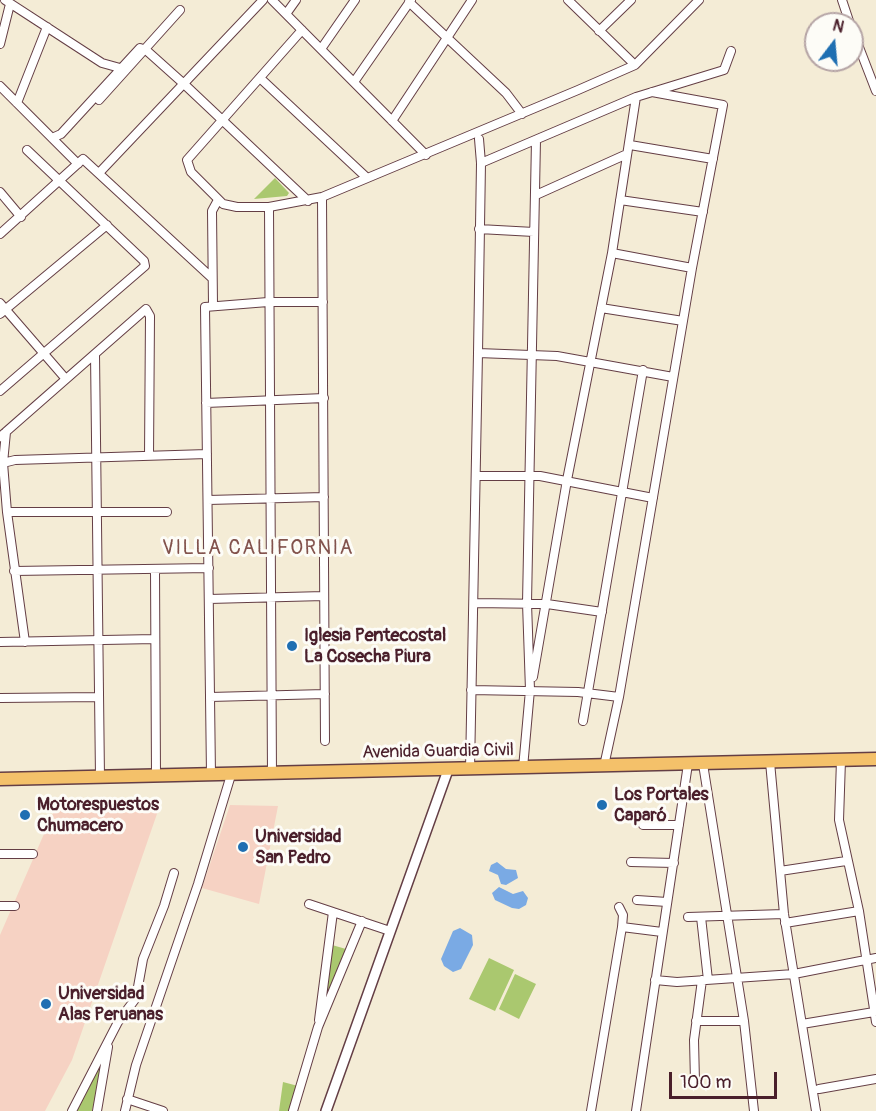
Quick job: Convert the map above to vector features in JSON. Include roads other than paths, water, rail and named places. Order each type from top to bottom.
[{"type":"highway","name":"Avenida Guardia Civil","points":[[0,779],[876,759]]},
{"type":"street","points":[[99,173],[262,0]]},
{"type":"street","points":[[272,0],[426,155]]},
{"type":"street","points":[[286,14],[296,0]]},
{"type":"street","points":[[321,49],[355,0]]},
{"type":"street","points":[[392,121],[472,0]]},
{"type":"street","points":[[568,0],[635,65]]},
{"type":"street","points":[[600,31],[631,0]]},
{"type":"street","points":[[302,30],[224,120],[189,156],[187,164],[218,200],[228,206],[269,207],[322,197],[635,65],[699,0]]},
{"type":"street","points":[[354,82],[410,1],[506,93],[522,114]]},
{"type":"street","points":[[0,44],[8,2],[102,63],[120,68]]},
{"type":"street","points":[[55,141],[146,50],[180,10]]},
{"type":"street","points":[[17,103],[46,27]]},
{"type":"street","points":[[55,141],[138,48],[146,50],[184,84],[308,201]]},
{"type":"street","points":[[481,163],[636,97],[724,70],[731,51]]},
{"type":"street","points":[[864,60],[876,92]]},
{"type":"street","points":[[260,78],[366,177]]},
{"type":"street","points":[[0,86],[78,164]]},
{"type":"street","points":[[604,766],[619,697],[692,268],[723,105],[652,92]]},
{"type":"street","points":[[523,768],[531,690],[567,480],[612,253],[636,97]]},
{"type":"street","points":[[470,769],[477,476],[481,163],[479,139]]},
{"type":"street","points":[[531,690],[527,603],[536,140]]},
{"type":"street","points":[[630,145],[714,159]]},
{"type":"street","points":[[0,391],[145,266],[144,261],[27,150]]},
{"type":"street","points":[[536,195],[627,154]]},
{"type":"street","points":[[0,234],[61,182],[83,159],[212,278]]},
{"type":"street","points":[[0,192],[21,217]]},
{"type":"street","points":[[322,197],[325,741]]},
{"type":"street","points":[[213,305],[212,211],[218,200]]},
{"type":"street","points":[[620,200],[703,212]]},
{"type":"street","points":[[269,207],[272,774]]},
{"type":"street","points":[[65,378],[2,309],[107,225]]},
{"type":"street","points":[[479,230],[534,232]]},
{"type":"street","points":[[612,253],[692,268]]},
{"type":"street","points":[[211,775],[205,307],[268,302],[323,302]]},
{"type":"street","points":[[601,308],[683,321]]},
{"type":"street","points":[[25,642],[7,512],[2,461],[3,435],[146,309],[148,311],[149,456]]},
{"type":"street","points":[[478,353],[532,355],[590,361],[674,377]]},
{"type":"street","points":[[95,354],[100,777]]},
{"type":"street","points":[[583,721],[643,370]]},
{"type":"street","points":[[206,403],[324,398]]},
{"type":"street","points":[[2,461],[207,454]]},
{"type":"street","points":[[477,476],[529,475],[567,480],[653,498]]},
{"type":"street","points":[[208,500],[324,497]]},
{"type":"street","points":[[7,512],[167,512]]},
{"type":"street","points":[[0,529],[9,528]]},
{"type":"street","points":[[14,571],[209,568]]},
{"type":"street","points":[[155,569],[156,776]]},
{"type":"street","points":[[209,599],[324,596]]},
{"type":"street","points":[[475,603],[547,604],[602,612]]},
{"type":"street","points":[[0,642],[155,639]]},
{"type":"street","points":[[471,690],[531,690],[619,697]]},
{"type":"street","points":[[210,697],[325,694]]},
{"type":"street","points":[[0,698],[99,697]]},
{"type":"street","points":[[841,760],[839,820],[846,861],[859,911],[876,1022]]},
{"type":"street","points":[[770,762],[785,924],[816,1111]]},
{"type":"street","points":[[636,1111],[688,764]]},
{"type":"street","points":[[703,764],[744,1021],[754,1111]]},
{"type":"street","points":[[326,1111],[448,770]]},
{"type":"street","points":[[125,1111],[231,775]]},
{"type":"street","points":[[643,825],[679,825]]},
{"type":"street","points":[[0,854],[33,854]]},
{"type":"street","points":[[780,871],[846,861]]},
{"type":"street","points":[[631,862],[674,863]]},
{"type":"street","points":[[72,1111],[108,1042],[136,998],[143,959],[174,873]]},
{"type":"street","points":[[637,900],[667,902]]},
{"type":"street","points":[[309,904],[390,931]]},
{"type":"street","points":[[0,906],[15,906]]},
{"type":"street","points":[[591,1111],[622,927],[623,915],[619,907]]},
{"type":"street","points":[[785,924],[859,911]]},
{"type":"street","points":[[318,1027],[333,912]]},
{"type":"street","points":[[688,917],[784,914]]},
{"type":"street","points":[[695,1082],[696,1021],[705,980],[700,917]]},
{"type":"street","points":[[293,1111],[318,1027],[362,921]]},
{"type":"street","points":[[622,927],[662,932]]},
{"type":"street","points":[[655,980],[705,980],[794,974],[876,958]]},
{"type":"street","points":[[802,1024],[874,1012]]},
{"type":"street","points":[[696,1021],[744,1021]]},
{"type":"street","points":[[97,1111],[108,1042]]},
{"type":"street","points":[[819,1089],[876,1079]]},
{"type":"street","points":[[127,1099],[163,1111]]},
{"type":"water","points":[[497,862],[506,869],[516,870],[518,878],[506,885],[501,884],[498,875],[489,871],[491,865]]},
{"type":"water","points":[[499,887],[513,894],[523,891],[528,898],[526,905],[519,909],[512,908],[495,900],[492,893]]},
{"type":"water","points":[[460,928],[472,935],[473,945],[461,969],[453,972],[444,966],[441,959],[453,931]]},
{"type":"place","name":"Iglesia Pentecostal La Cosecha Piura","points":[[292,646]]},
{"type":"place","name":"Los Portales Caparó","points":[[602,805]]},
{"type":"place","name":"Motorespuestos Chumacero","points":[[25,815]]},
{"type":"place","name":"Universidad San Pedro","points":[[243,847]]},
{"type":"place","name":"Universidad Alas Peruanas","points":[[46,1004]]},
{"type":"district","name":"VILLA CALIFORNIA","points":[[258,549]]}]
